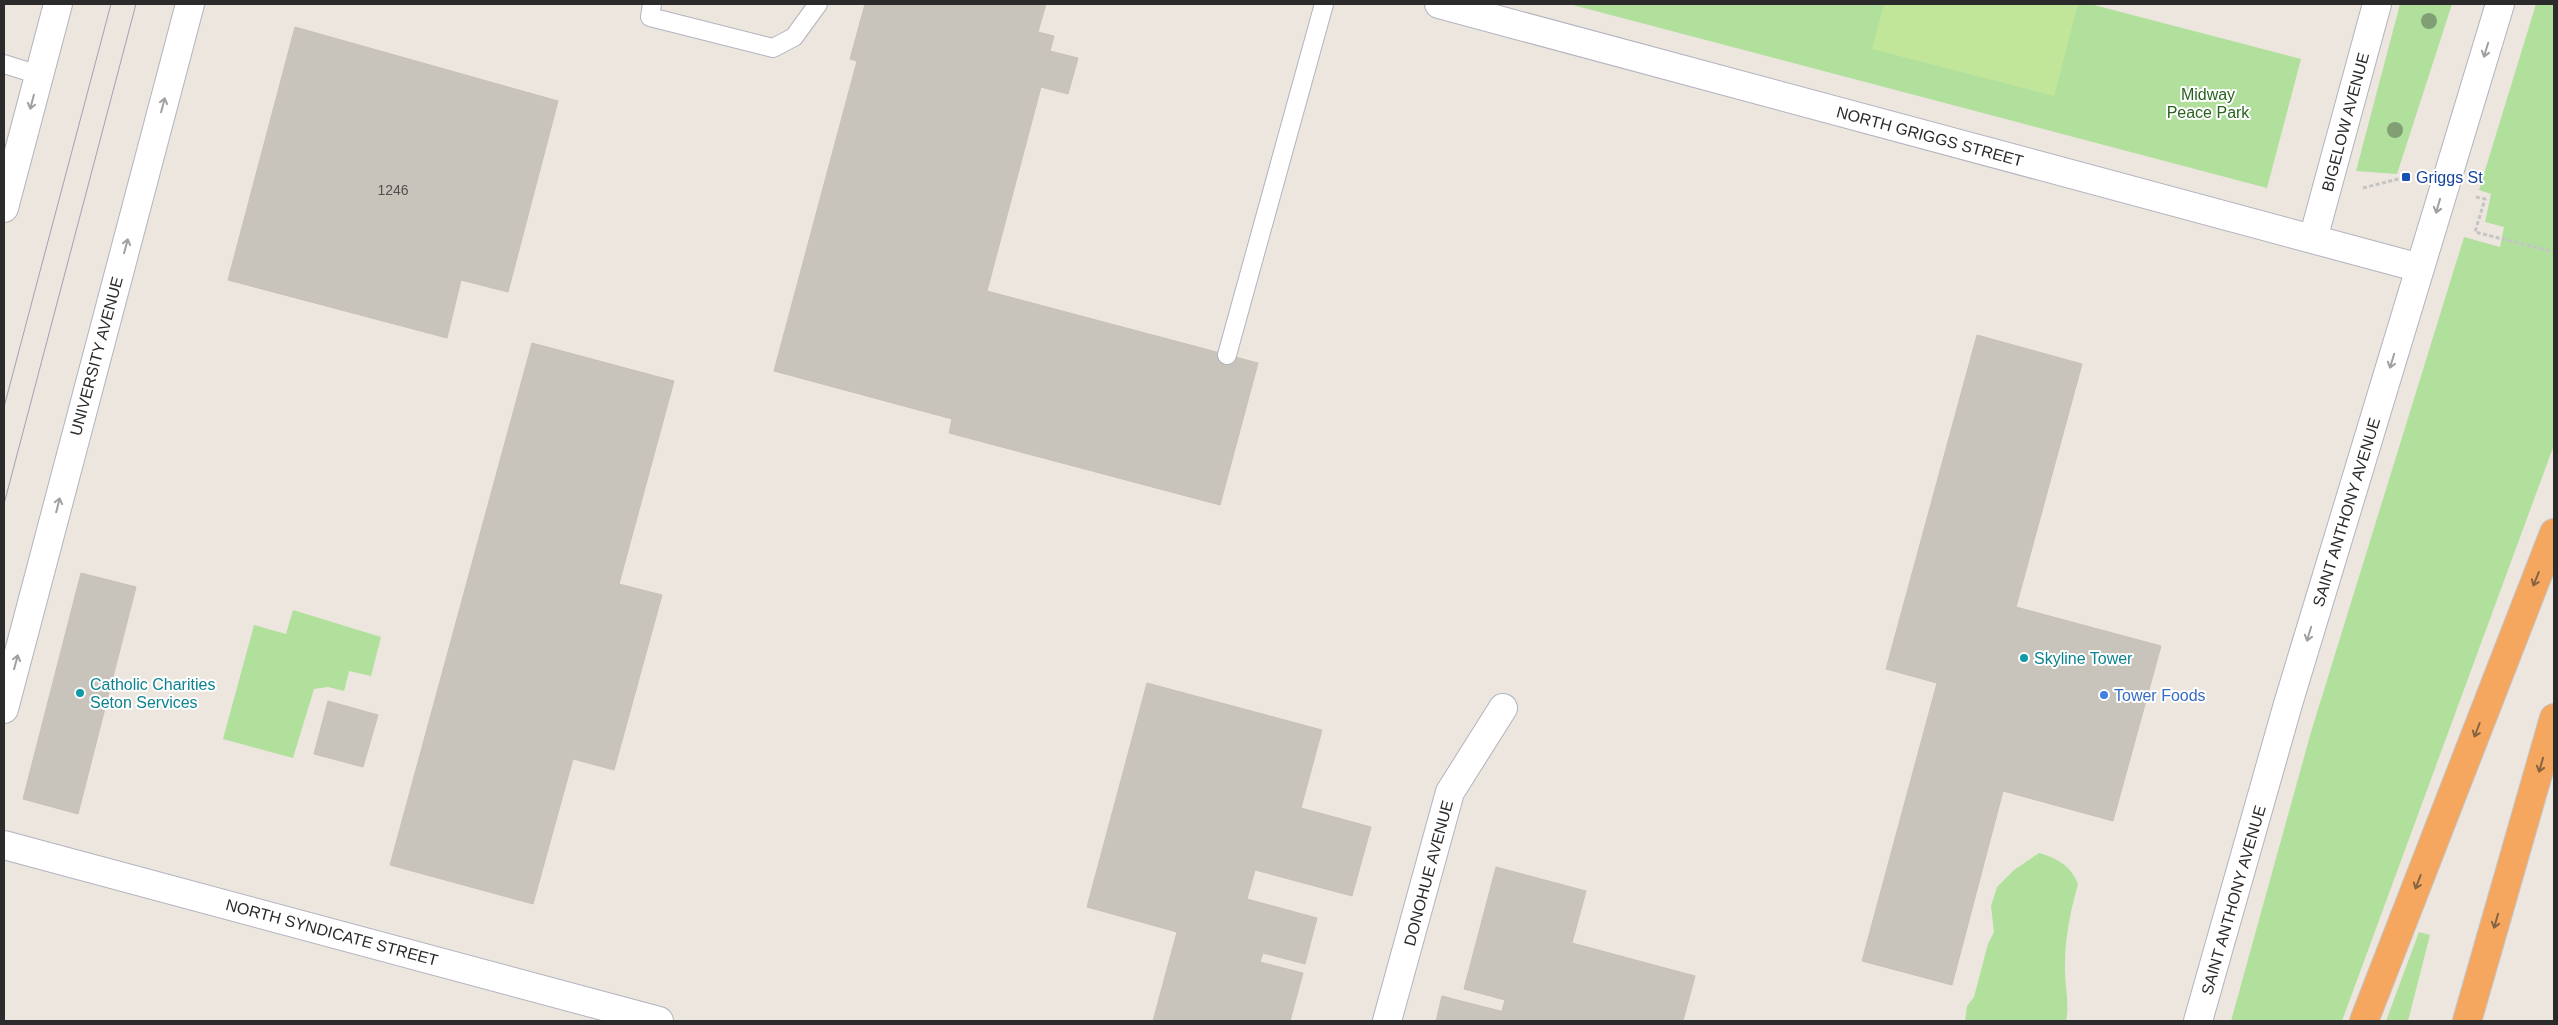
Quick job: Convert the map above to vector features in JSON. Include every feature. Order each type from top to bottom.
[{"type":"highway","points":[[2364,1021],[2554,534]]},
{"type":"highway","points":[[2467,1021],[2554,718]]},
{"type":"street","points":[[4,208],[58,4]]},
{"type":"street","name":"UNIVERSITY AVENUE","points":[[4,709],[190,4]]},
{"type":"street","name":"NORTH GRIGGS STREET","points":[[1439,4],[2420,268]]},
{"type":"street","name":"BIGELOW AVENUE","points":[[2313,239],[2377,4]]},
{"type":"street","name":"SAINT ANTHONY AVENUE","points":[[2198,1021],[2288,704],[2500,4]]},
{"type":"street","name":"DONOHUE AVENUE","points":[[1387,1021],[1450,792],[1503,708]]},
{"type":"street","name":"NORTH SYNDICATE STREET","points":[[4,845],[659,1021]]},
{"type":"lane","points":[[652,4],[650,17],[773,48],[794,37],[818,4]]},
{"type":"lane","points":[[1227,355],[1324,4]]},
{"type":"lane","points":[[4,64],[39,75]]},
{"type":"path","points":[[2355,190],[2406,177],[2413,178]]},
{"type":"path","points":[[2485,199],[2475,232],[2554,252]]},
{"type":"green space","name":"Midway Peace Park","points":[[1569,4],[2090,4],[2301,59],[2267,188]]},
{"type":"green space","points":[[1884,4],[2078,4],[2054,96],[1872,49]]},
{"type":"green space","points":[[2400,4],[2452,4],[2397,174],[2356,171]]},
{"type":"green space","points":[[2536,4],[2554,4],[2554,445],[2342,1021],[2231,1021],[2311,732],[2464,237],[2500,247],[2504,227],[2485,222],[2491,194],[2479,190]]},
{"type":"green space","points":[[293,610],[381,637],[371,676],[349,671],[344,691],[328,687],[314,689],[293,758],[223,739],[254,625],[286,634]]},
{"type":"green space","points":[[2039,853],[2052,857],[2063,864],[2071,872],[2078,884],[2066,943],[2066,1021],[1965,1021],[1967,1006],[1974,997],[1988,944],[1994,932],[1991,906],[1997,887],[2014,870]]},
{"type":"green space","points":[[2419,932],[2430,935],[2408,1021],[2386,1021]]},
{"type":"building","points":[[865,4],[1046,4],[1038,32],[1054,36],[1050,51],[1078,58],[1068,94],[1041,87],[987,291],[1258,363],[1220,505],[949,433],[952,419],[774,371],[857,61],[850,59]]},
{"type":"building","points":[[295,27],[558,101],[508,292],[461,280],[447,338],[228,280]]},
{"type":"building","name":"Skyline Tower","points":[[1977,335],[2082,364],[2016,607],[2161,646],[2113,821],[2003,791],[1952,985],[1862,961],[1937,683],[1886,669]]},
{"type":"building","points":[[532,343],[674,381],[619,584],[662,595],[614,770],[573,759],[533,904],[390,865]]},
{"type":"building","name":"Catholic Charities Seton Services","points":[[81,573],[136,587],[78,814],[23,799]]},
{"type":"building","points":[[1147,683],[1322,730],[1301,808],[1371,827],[1352,896],[1255,870],[1247,899],[1317,918],[1305,964],[1263,953],[1260,962],[1303,973],[1290,1021],[1153,1021],[1177,932],[1087,907]]},
{"type":"building","points":[[328,701],[378,715],[363,767],[314,754]]},
{"type":"building","points":[[1496,867],[1586,891],[1572,943],[1695,976],[1683,1021],[1540,1021],[1502,1011],[1505,1000],[1464,989]]},
{"type":"building","points":[[1442,996],[1461,1001],[1540,1021],[1436,1021]]},
{"type":"tram line","points":[[4,407],[111,4]]},
{"type":"tram line","points":[[4,504],[136,4]]},
{"type":"place","name":"Griggs St","points":[[2406,177]]},
{"type":"place","name":"Skyline Tower","points":[[2024,658]]},
{"type":"place","name":"Catholic Charities Seton Services","points":[[80,693]]},
{"type":"place","name":"Tower Foods","points":[[2104,695]]}]
